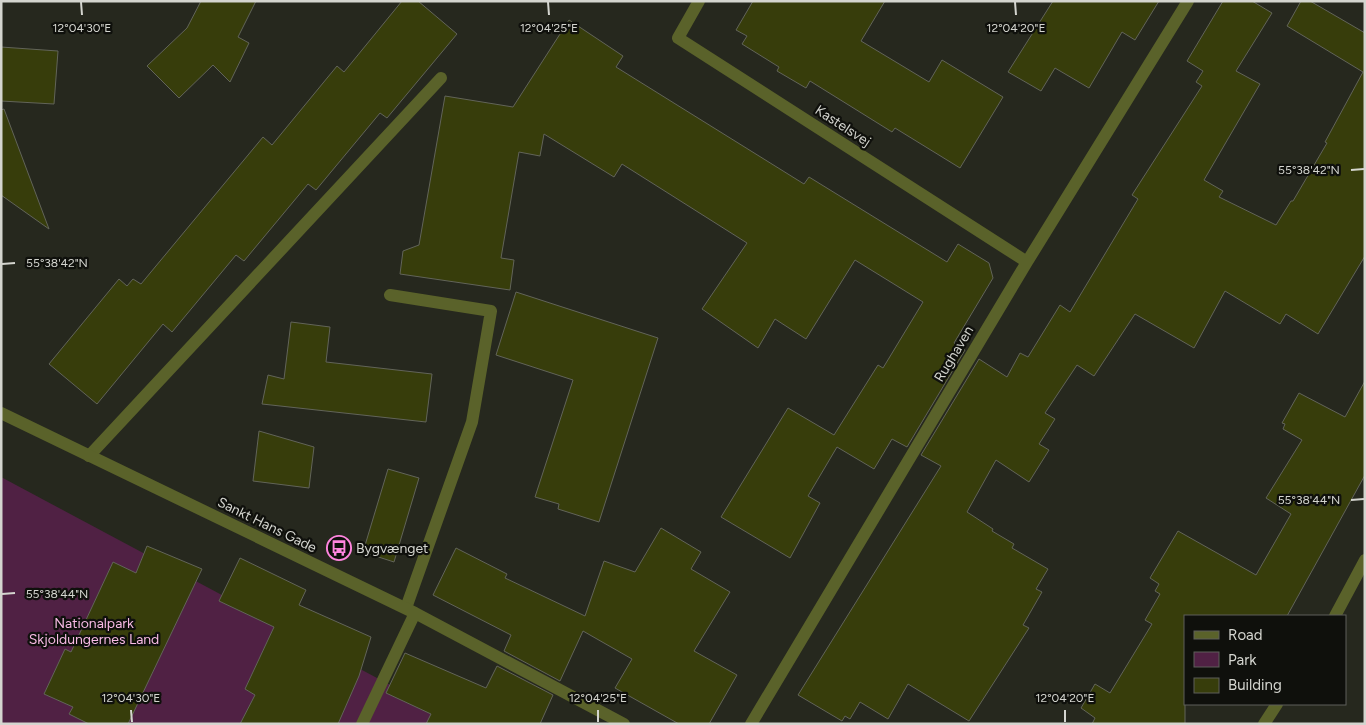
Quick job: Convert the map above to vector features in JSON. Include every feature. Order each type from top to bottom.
[{"type":"street","name":"Kastelsvej","points":[[699,1],[678,38],[1027,262]]},
{"type":"street","name":"Rughaven","points":[[751,724],[1027,262],[1188,1]]},
{"type":"street","points":[[90,456],[441,78]]},
{"type":"street","points":[[362,724],[411,610],[472,422],[491,311],[390,295]]},
{"type":"street","name":"Sankt Hans Gade","points":[[1,413],[411,610],[624,724]]},
{"type":"street","points":[[1336,615],[1365,560]]},
{"type":"street","points":[[1264,724],[1277,705]]},
{"type":"green space","name":"Nationalpark Skjoldungernes Land","points":[[1,477],[463,724],[1,724]]},
{"type":"building","points":[[201,1],[256,1],[238,37],[249,43],[230,82],[213,65],[179,98],[147,66],[187,28]]},
{"type":"building","points":[[402,1],[418,1],[457,34],[387,118],[380,113],[316,190],[308,184],[244,261],[236,255],[172,332],[163,324],[97,404],[49,364],[119,279],[127,286],[133,279],[141,284],[263,137],[272,145],[337,66],[344,72]]},
{"type":"building","points":[[753,1],[885,1],[861,41],[929,82],[942,60],[1003,97],[960,168],[895,128],[892,132],[810,81],[806,88],[777,71],[779,67],[742,44],[747,36],[736,30]]},
{"type":"building","points":[[1053,1],[1159,1],[1135,40],[1122,32],[1089,88],[1055,68],[1041,91],[1008,72]]},
{"type":"building","points":[[1223,1],[1252,1],[1272,13],[1236,71],[1260,84],[1204,180],[1223,191],[1219,197],[1276,225],[1291,201],[1293,201],[1327,143],[1325,142],[1363,72],[1287,26],[1301,1],[1310,1],[1365,33],[1365,256],[1318,334],[1286,314],[1280,324],[1225,291],[1194,348],[1135,314],[1094,376],[1077,365],[1045,413],[1055,419],[1039,444],[1049,450],[1029,482],[996,460],[967,512],[993,529],[992,531],[1014,544],[1012,548],[1048,569],[1036,589],[1042,592],[1023,625],[1029,628],[969,721],[908,684],[888,719],[860,702],[850,719],[845,716],[842,721],[798,695],[941,466],[921,455],[979,359],[1007,377],[1020,353],[1028,357],[1060,305],[1070,312],[1138,199],[1132,195],[1202,86],[1196,82],[1203,71],[1187,61]]},
{"type":"building","points":[[569,20],[623,56],[616,67],[804,184],[809,177],[947,262],[958,244],[989,263],[993,278],[954,343],[965,350],[907,447],[892,439],[874,469],[837,447],[808,496],[820,503],[790,558],[721,517],[788,408],[834,435],[878,365],[883,368],[923,302],[855,260],[806,339],[775,319],[758,348],[702,309],[747,243],[622,164],[614,177],[544,134],[540,156],[519,152],[501,258],[514,260],[510,290],[400,274],[403,251],[419,245],[445,96],[513,107]]},
{"type":"building","points":[[1,47],[58,51],[54,104],[1,101]]},
{"type":"building","points":[[4,109],[49,229],[1,195],[1,110]]},
{"type":"building","points":[[516,292],[658,338],[599,522],[558,509],[559,504],[535,497],[573,380],[496,355]]},
{"type":"building","points":[[291,322],[330,327],[326,362],[432,374],[426,422],[262,404],[268,375],[284,379]]},
{"type":"building","points":[[1365,381],[1365,475],[1288,615],[1184,615],[1185,724],[1092,724],[1095,718],[1081,708],[1095,684],[1110,693],[1152,624],[1145,620],[1160,594],[1155,591],[1159,584],[1150,578],[1178,531],[1256,575],[1291,514],[1266,498],[1302,440],[1283,429],[1285,424],[1282,423],[1299,393],[1345,417]]},
{"type":"building","points":[[259,431],[314,447],[309,488],[253,481]]},
{"type":"building","points":[[388,469],[419,478],[394,562],[363,552]]},
{"type":"building","points":[[661,528],[701,552],[691,569],[730,592],[694,651],[737,675],[709,724],[679,724],[615,688],[632,659],[583,631],[560,681],[504,651],[511,635],[433,595],[456,548],[507,574],[505,578],[585,616],[604,561],[635,572]]},
{"type":"building","points":[[147,546],[202,569],[128,724],[89,724],[69,714],[73,707],[44,694],[65,649],[71,652],[113,562],[136,573]]},
{"type":"building","points":[[240,558],[306,590],[299,605],[371,637],[359,676],[338,724],[240,724],[255,695],[245,689],[274,627],[219,601]]},
{"type":"building","points":[[405,653],[486,688],[497,666],[553,695],[540,724],[426,724],[431,714],[386,693]]},
{"type":"place","name":"Bygvænget","points":[[339,548]]}]
